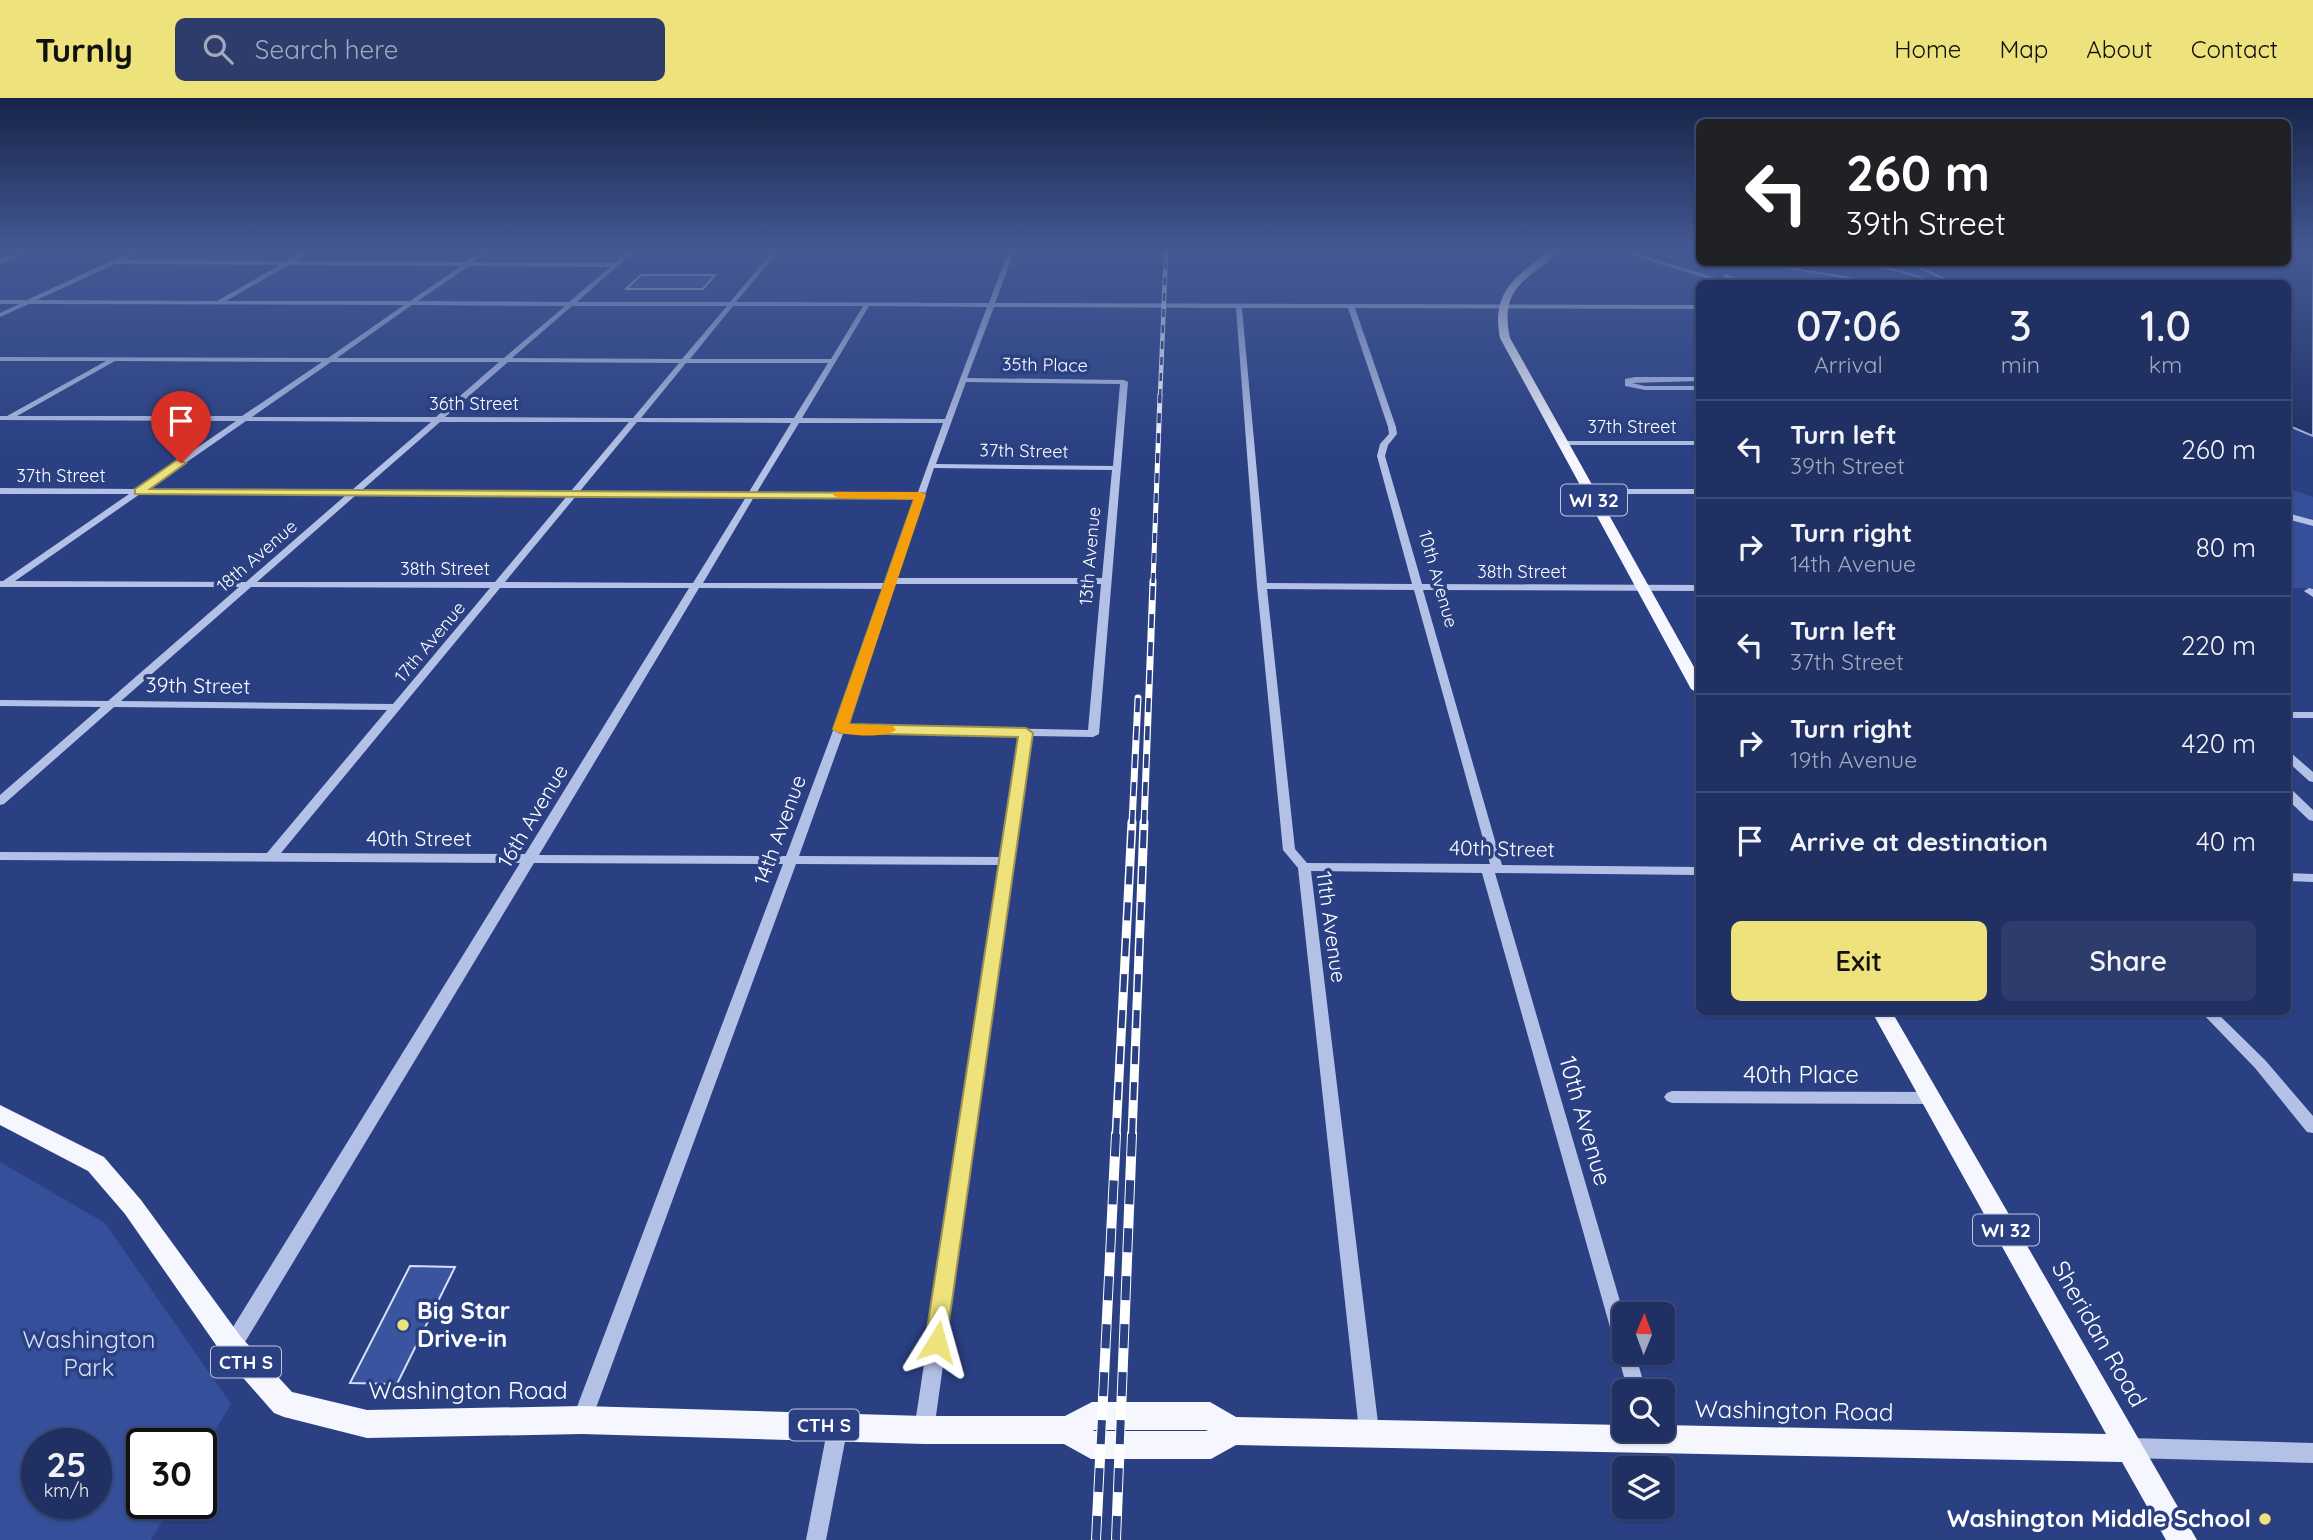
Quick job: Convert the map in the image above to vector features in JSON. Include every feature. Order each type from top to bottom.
[{"type":"main road","name":"WI 32","points":[[1502,319],[1505,338],[1696,685]]},
{"type":"main road","name":"Sheridan Road","points":[[1884,1015],[2182,1540]]},
{"type":"main road","name":"Washington Road","points":[[0,1114],[96,1164],[133,1207],[232,1346],[284,1404],[367,1424],[582,1420],[924,1430],[1067,1430],[1091,1445],[1211,1445],[1232,1431],[1612,1434]]},
{"type":"main road","name":"Washington Road","points":[[1675,1435],[2130,1448]]},
{"type":"street","points":[[2,585],[389,319]]},
{"type":"street","name":"18th Avenue","points":[[0,801],[553,319]]},
{"type":"street","name":"17th Avenue","points":[[270,858],[719,319]]},
{"type":"street","name":"16th Avenue","points":[[232,1346],[858,319]]},
{"type":"street","name":"14th Avenue","points":[[582,1420],[792,860],[920,495],[988,319]]},
{"type":"street","name":"11th Avenue","points":[[1240,319],[1262,586],[1289,850],[1304,867],[1369,1431]]},
{"type":"street","name":"10th Avenue","points":[[1356,319],[1392,427],[1393,434],[1384,444],[1381,456],[1612,1303]]},
{"type":"street","points":[[0,359],[833,360]]},
{"type":"street","points":[[3,420],[115,359]]},
{"type":"street","points":[[1696,379],[1628,381],[1628,384],[1645,388],[1696,388]]},
{"type":"street","name":"35th Place","points":[[964,380],[1124,382]]},
{"type":"street","name":"13th Avenue","points":[[1093,734],[1124,382]]},
{"type":"street","name":"36th Street","points":[[3,420],[947,421]]},
{"type":"street","name":"37th Street","points":[[1564,443],[1696,443]]},
{"type":"street","name":"37th Street","points":[[931,466],[1117,468]]},
{"type":"street","name":"37th Street","points":[[0,491],[920,495]]},
{"type":"street","points":[[1590,492],[1696,492]]},
{"type":"street","points":[[2291,517],[2313,523]]},
{"type":"street","name":"38th Street","points":[[2,585],[696,586],[1107,581]]},
{"type":"street","name":"38th Street","points":[[1262,586],[1696,588]]},
{"type":"street","name":"39th Street","points":[[0,703],[396,707]]},
{"type":"street","points":[[2291,715],[2313,715]]},
{"type":"street","points":[[840,729],[1093,734]]},
{"type":"street","points":[[924,1430],[1026,733]]},
{"type":"street","points":[[2291,759],[2313,778]]},
{"type":"street","points":[[2291,796],[2313,817]]},
{"type":"street","name":"40th Street","points":[[0,856],[1006,861]]},
{"type":"street","name":"40th Street","points":[[1304,867],[1696,871]]},
{"type":"street","points":[[2291,877],[2313,878]]},
{"type":"street","points":[[2211,1015],[2260,1065],[2313,1127]]},
{"type":"street","name":"40th Place","points":[[1672,1097],[1931,1098]]},
{"type":"street","points":[[816,1540],[838,1426]]},
{"type":"street","name":"Washington Road","points":[[2130,1448],[2313,1453]]},
{"type":"green space","points":[[2291,489],[2313,497],[2313,588],[2291,588]]},
{"type":"green space","name":"Washington Park","points":[[0,1162],[105,1223],[231,1404],[217,1428],[126,1428],[126,1519],[163,1519],[151,1540],[0,1540]]},
{"type":"shaded area","points":[[2291,319],[2313,319],[2313,436],[2291,427]]},
{"type":"building","name":"Big Star Drive-in","points":[[410,1266],[455,1267],[397,1384],[350,1383]]},
{"type":"railway","points":[[1160,397],[1163,319]]},
{"type":"railway","points":[[1153,583],[1160,395]]},
{"type":"railway","points":[[1144,824],[1153,581]]},
{"type":"railway","points":[[1132,824],[1138,698]]},
{"type":"railway","points":[[1116,1136],[1132,822]]},
{"type":"railway","points":[[1132,1136],[1144,822]]},
{"type":"railway","points":[[1096,1540],[1116,1134]]},
{"type":"railway","points":[[1116,1540],[1132,1134]]},
{"type":"slow traffic","points":[[839,495],[920,495],[840,729],[888,730]]},
{"type":"place","name":"Big Star Drive-in","points":[[403,1325]]},
{"type":"place","name":"Washington Middle School","points":[[2265,1519]]},
{"type":"route","points":[[181,463],[138,492],[920,495],[840,729],[1026,733],[937,1342]]}]
